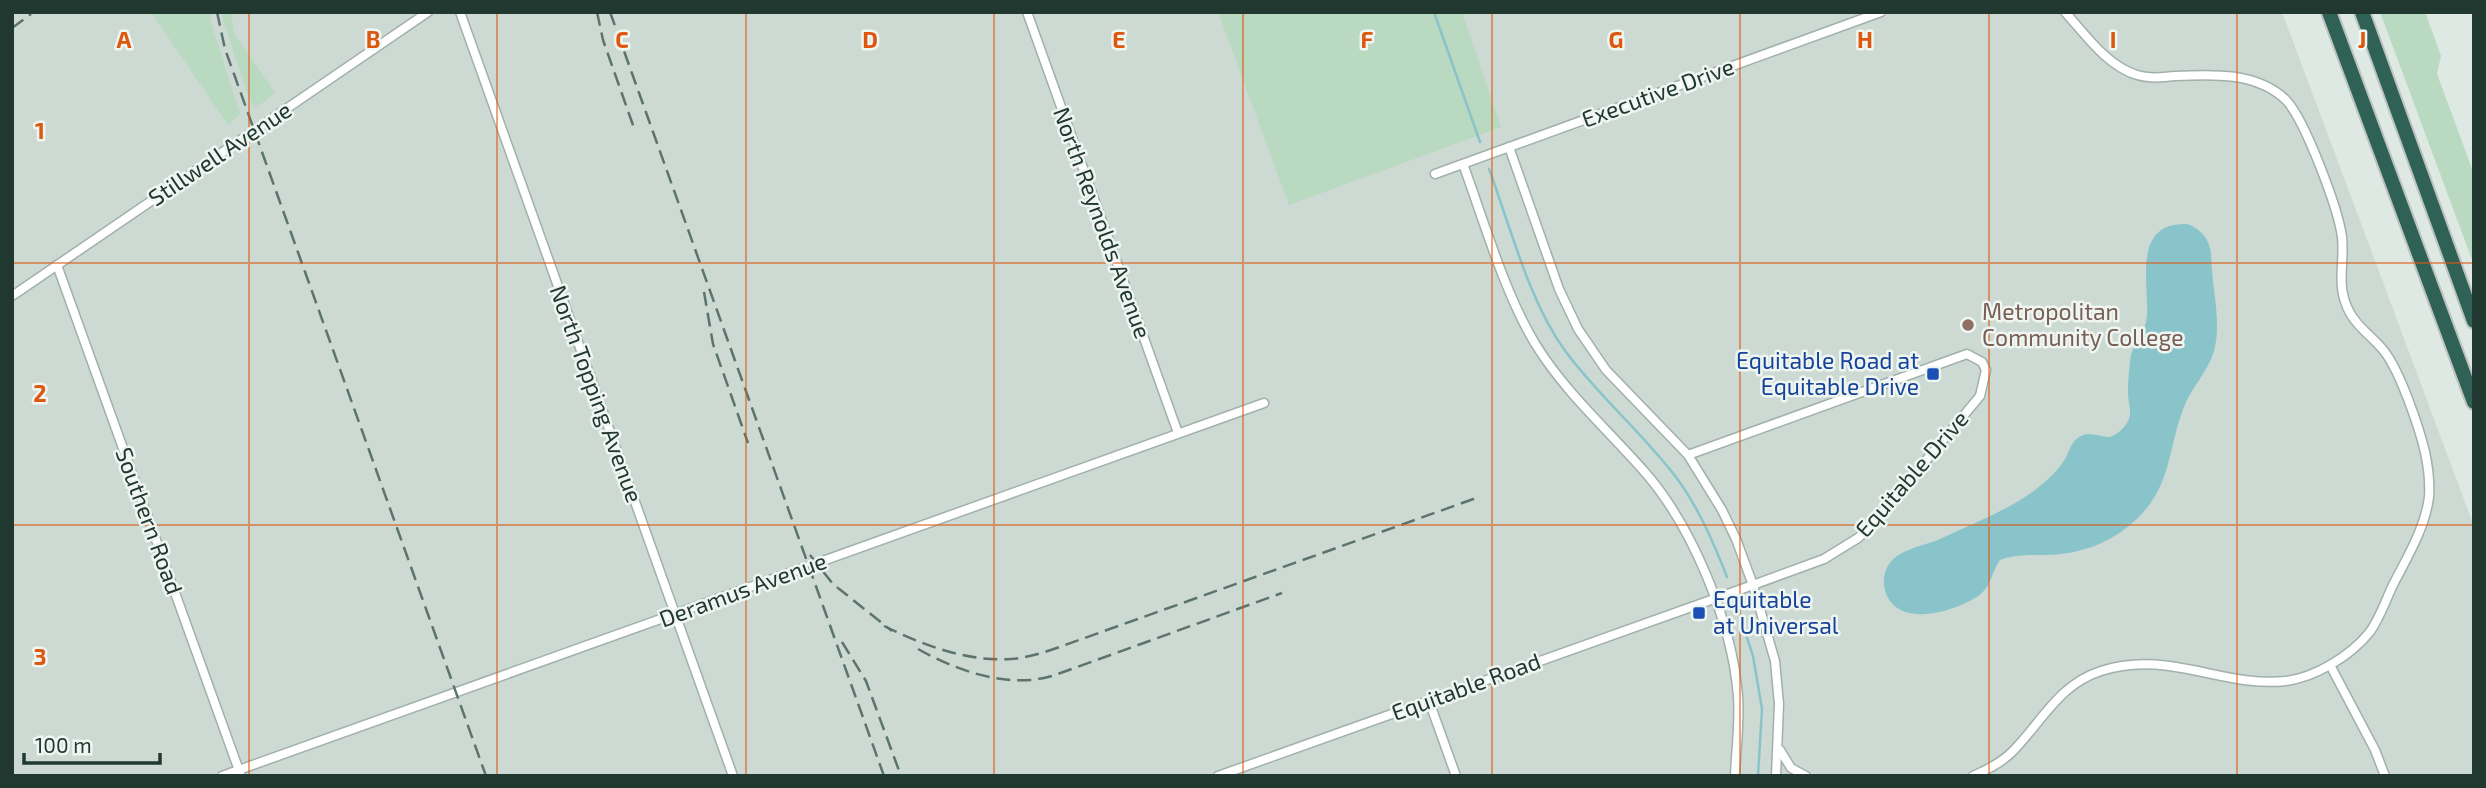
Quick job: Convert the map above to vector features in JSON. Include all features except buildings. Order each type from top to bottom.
[{"type":"highway","points":[[2329,12],[2474,401]]},
{"type":"highway","points":[[2362,12],[2474,321]]},
{"type":"street","name":"Stillwell Avenue","points":[[12,296],[428,12]]},
{"type":"street","name":"North Topping Avenue","points":[[460,12],[733,776]]},
{"type":"street","name":"North Reynolds Avenue","points":[[1027,12],[1178,433]]},
{"type":"street","name":"Executive Drive","points":[[1435,174],[1881,12]]},
{"type":"street","points":[[1973,776],[2000,762],[2012,752],[2060,696],[2076,682],[2102,670],[2126,664],[2152,663],[2269,681],[2288,681],[2330,665],[2369,633],[2422,524],[2429,497],[2425,451],[2394,367],[2385,352],[2360,327],[2345,303],[2340,272],[2342,248],[2339,221],[2304,126],[2295,111],[2284,98],[2252,80],[2209,76],[2153,78],[2126,71],[2108,58],[2065,12]]},
{"type":"street","points":[[1509,147],[1559,289],[1578,329],[1606,370],[1688,455],[1722,510],[1753,585],[1777,672],[1779,704],[1776,776]]},
{"type":"street","points":[[1463,164],[1512,296],[1535,344],[1557,377],[1644,471],[1665,498],[1691,541],[1714,598],[1729,646],[1738,698],[1735,776]]},
{"type":"street","name":"Southern Road","points":[[57,265],[240,773]]},
{"type":"street","name":"Equitable Drive","points":[[1688,455],[1966,354],[1982,362],[1986,370],[1980,396],[1858,538],[1824,559],[1714,598]]},
{"type":"street","name":"Deramus Avenue","points":[[222,776],[240,773],[1264,402]]},
{"type":"street","name":"Equitable Road","points":[[1218,776],[1714,598]]},
{"type":"street","points":[[2330,665],[2375,750],[2385,776]]},
{"type":"street","points":[[1429,701],[1456,776]]},
{"type":"street","points":[[1778,745],[1791,768],[1806,776]]},
{"type":"shaded area","points":[[12,12],[2282,12],[2474,526],[2474,776],[12,776]]},
{"type":"green space","points":[[151,12],[211,12],[211,22],[240,114],[228,125]]},
{"type":"green space","points":[[222,12],[231,12],[234,33],[275,93],[256,108],[250,101]]},
{"type":"green space","points":[[1218,12],[1462,12],[1501,127],[1289,205]]},
{"type":"green space","points":[[2380,12],[2425,12],[2441,56],[2437,74],[2474,174],[2474,265]]},
{"type":"water","points":[[2187,224],[2201,232],[2210,248],[2216,341],[2209,364],[2186,402],[2162,483],[2144,511],[2121,532],[2091,547],[2070,553],[2017,556],[2000,560],[1983,592],[1957,607],[1930,614],[1917,614],[1904,612],[1894,606],[1885,590],[1884,576],[1895,557],[2010,506],[2036,490],[2054,473],[2076,439],[2090,434],[2110,437],[2125,425],[2130,413],[2128,388],[2131,355],[2147,316],[2146,271],[2151,243],[2158,233],[2170,226]]},
{"type":"waterway","points":[[1434,12],[1480,142]]},
{"type":"waterway","points":[[1489,169],[1531,288],[1553,332],[1578,368],[1681,484],[1703,522],[1727,577]]},
{"type":"waterway","points":[[1736,604],[1753,656],[1762,709],[1758,776]]},
{"type":"railway","points":[[217,12],[225,49],[486,776]]},
{"type":"railway","points":[[597,12],[603,40],[634,128]]},
{"type":"railway","points":[[610,12],[884,776]]},
{"type":"railway","points":[[12,28],[31,14]]},
{"type":"railway","points":[[704,292],[713,344],[748,443]]},
{"type":"railway","points":[[884,626],[930,646],[962,655],[995,659],[1028,656],[1479,497]]},
{"type":"railway","points":[[810,555],[833,584],[892,631]]},
{"type":"railway","points":[[918,649],[985,676],[1038,679],[1282,593]]},
{"type":"railway","points":[[842,642],[866,681],[901,776]]},
{"type":"place","name":"Metropolitan Community College","points":[[1968,325]]},
{"type":"place","name":"Equitable Road at Equitable Drive","points":[[1933,374]]},
{"type":"place","name":"Equitable at Universal","points":[[1699,613]]}]
